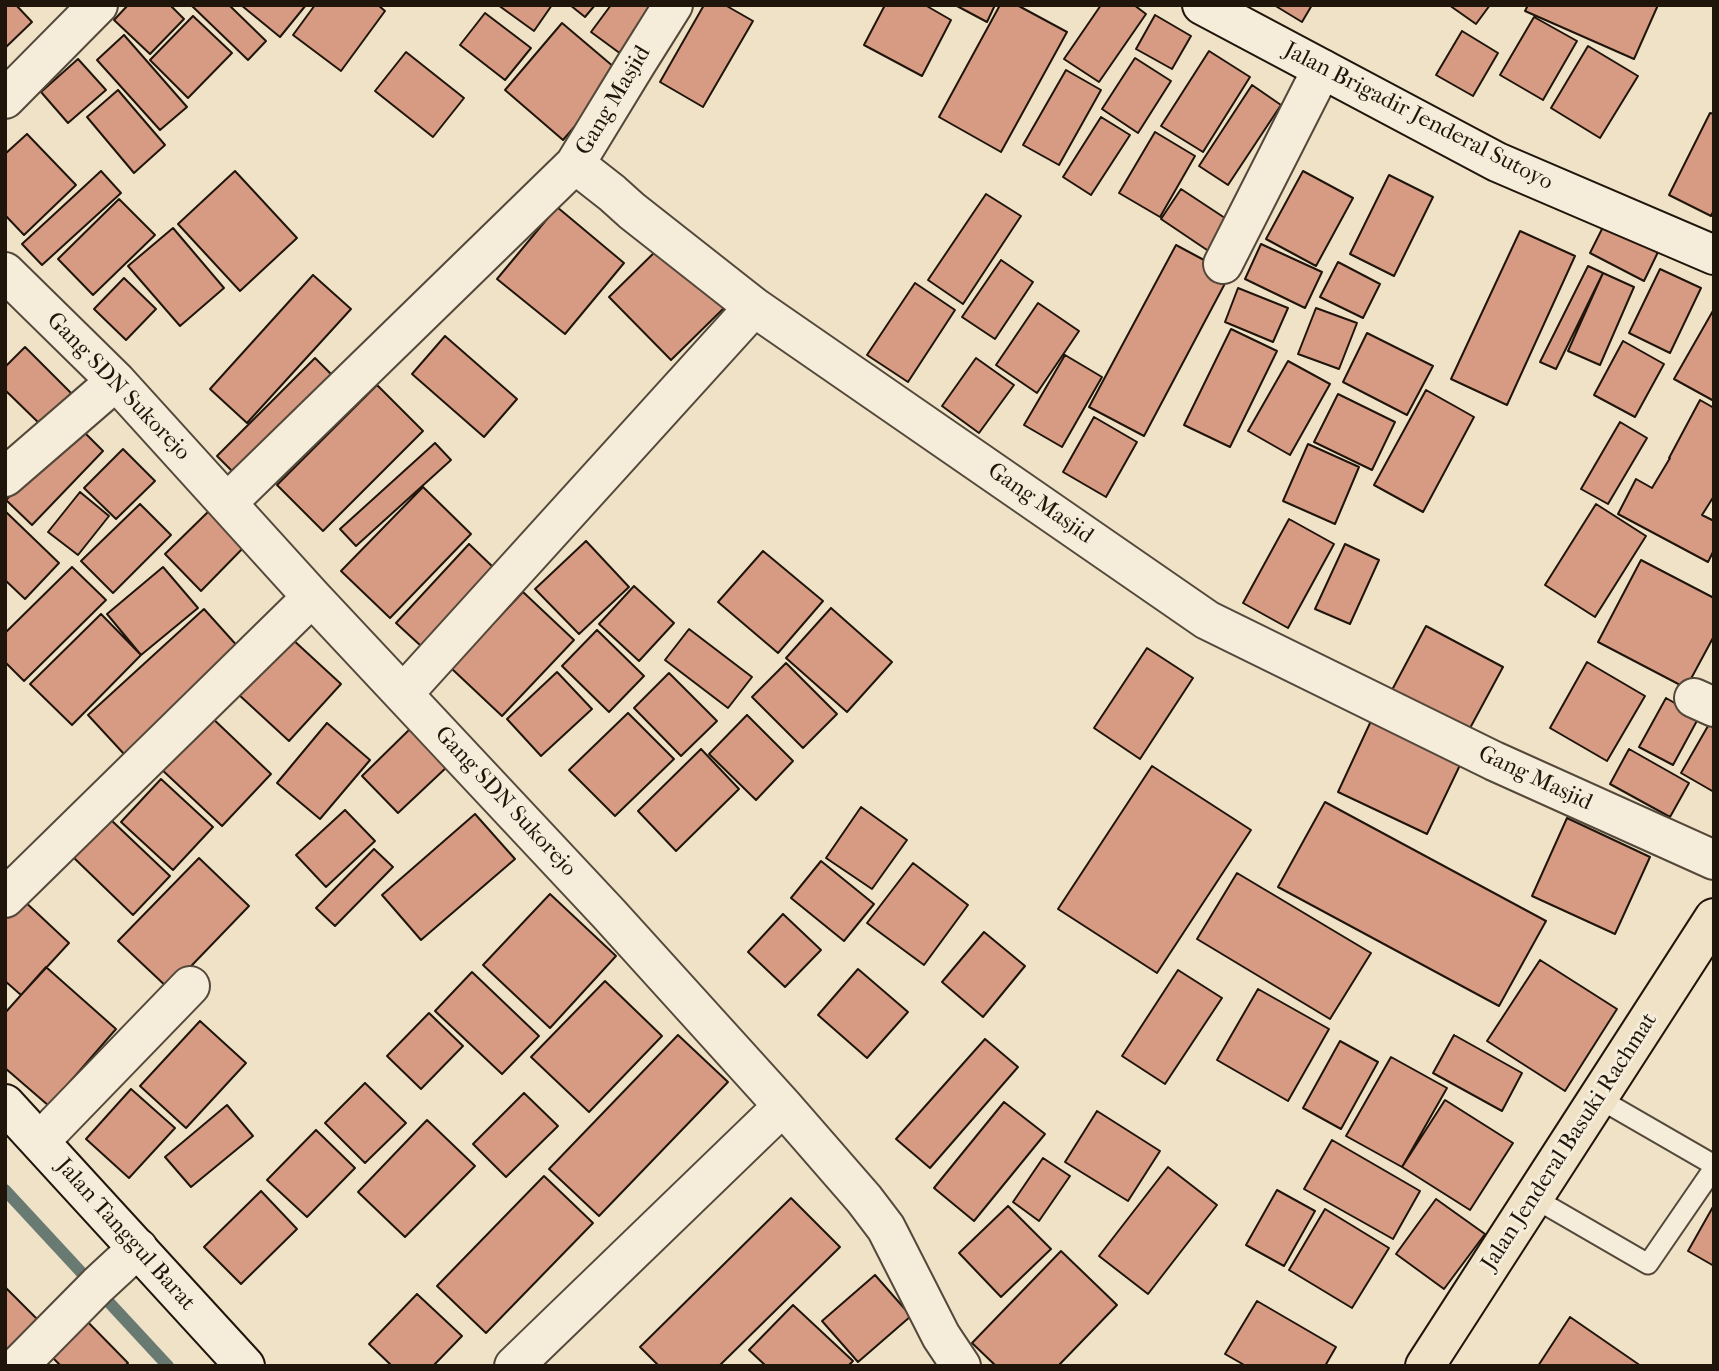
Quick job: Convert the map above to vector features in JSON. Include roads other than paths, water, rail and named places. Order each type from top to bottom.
[{"type":"main road","name":"Jalan Jenderal Basuki Rachmat","points":[[1425,1366],[1714,918]]},
{"type":"street","points":[[5,99],[98,5]]},
{"type":"street","name":"Gang Masjid","points":[[674,5],[575,164],[632,211],[754,307],[1208,620],[1494,761],[1714,860]]},
{"type":"street","name":"Jalan Brigadir Jenderal Sutoyo","points":[[1202,5],[1497,162],[1714,255]]},
{"type":"street","points":[[1223,264],[1322,69]]},
{"type":"street","points":[[227,503],[575,164]]},
{"type":"street","name":"Gang SDN Sukorejo","points":[[5,272],[116,381],[783,1106],[886,1228],[941,1336],[961,1366]]},
{"type":"street","points":[[403,694],[754,307]]},
{"type":"street","points":[[5,477],[116,381]]},
{"type":"street","points":[[5,898],[312,597]]},
{"type":"street","points":[[40,1141],[190,986]]},
{"type":"street","name":"Jalan Tanggul Barat","points":[[5,1104],[245,1366]]},
{"type":"street","points":[[514,1366],[783,1106]]},
{"type":"street","points":[[18,1366],[138,1248]]},
{"type":"lane","points":[[1534,1198],[1648,1264],[1714,1167],[1598,1098]]},
{"type":"waterway","points":[[5,1190],[168,1366]]}]
